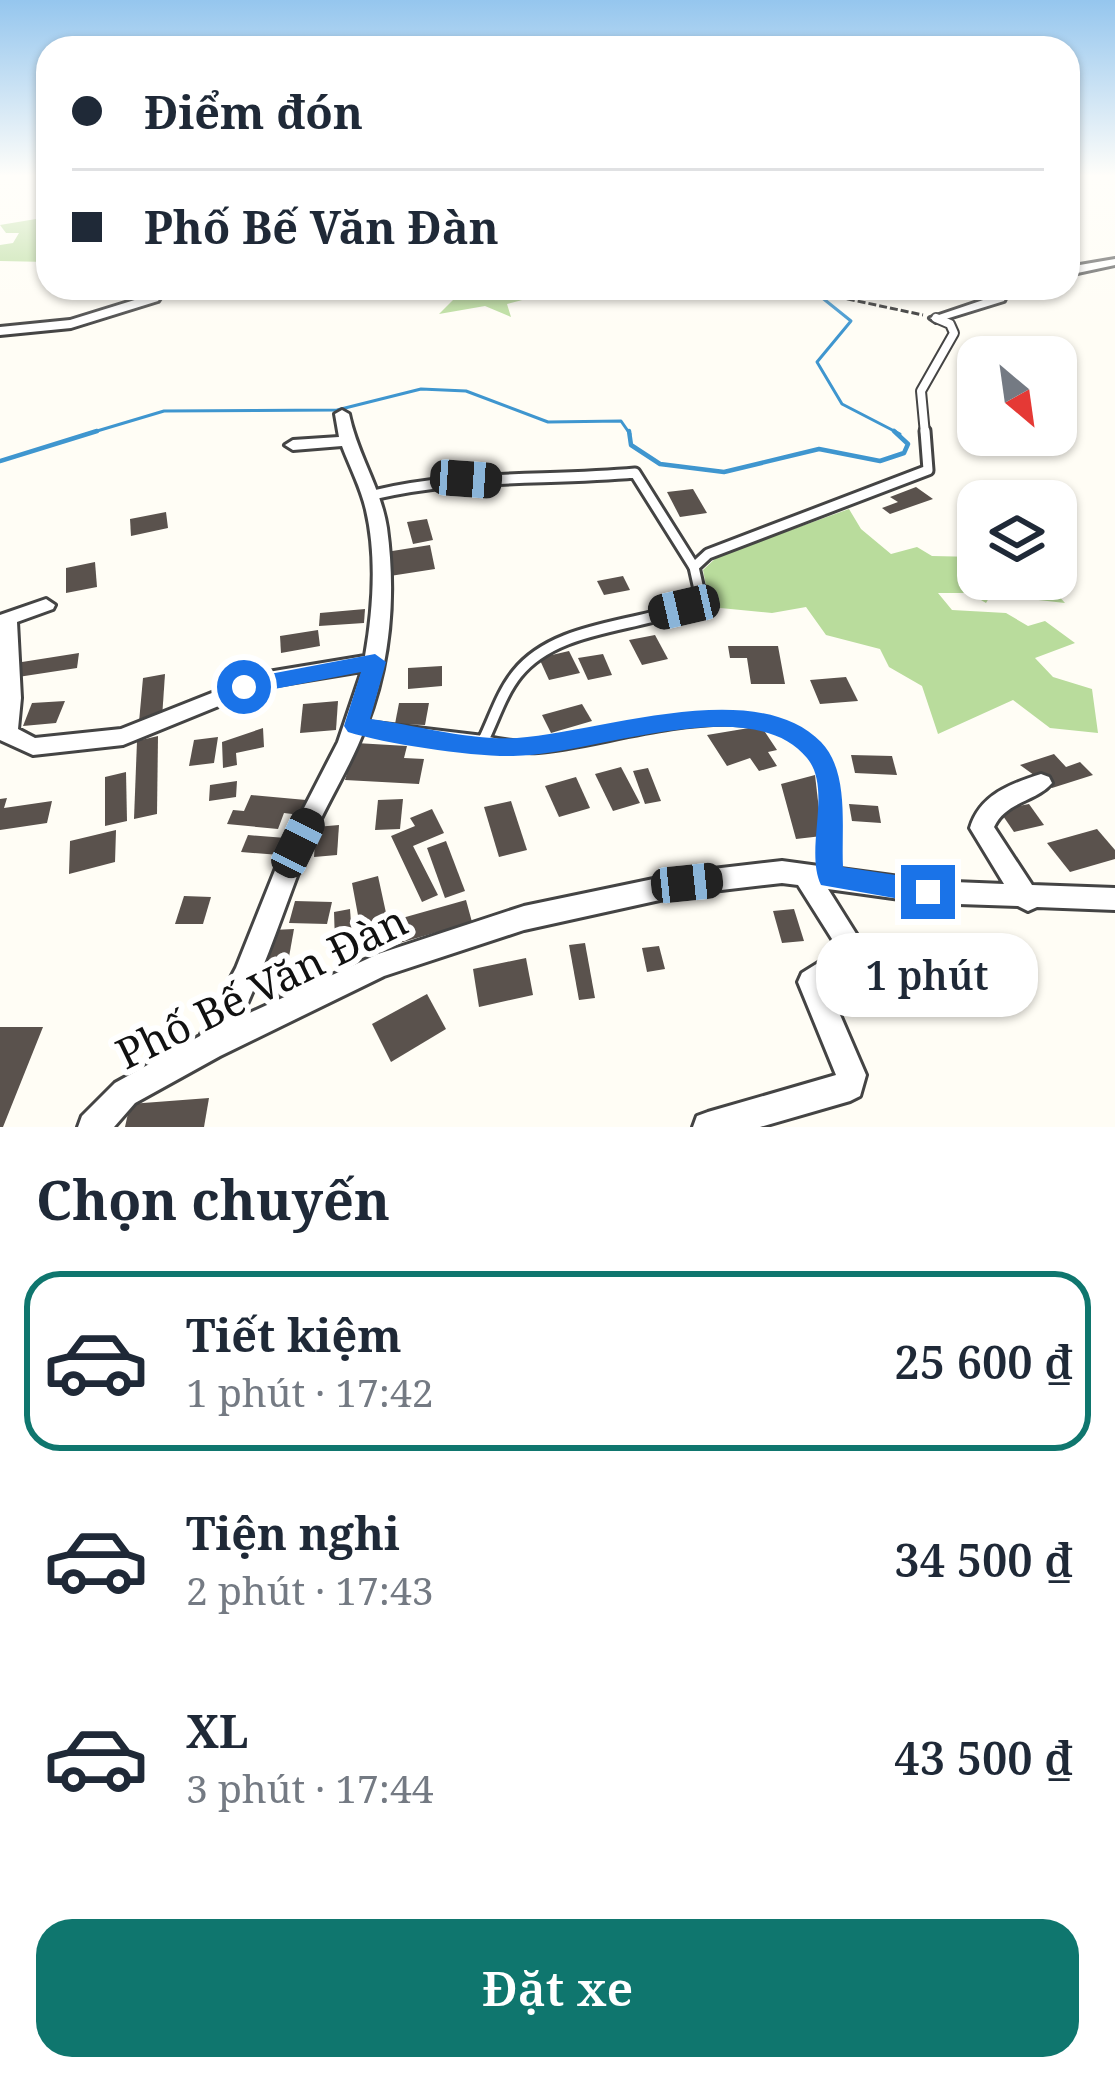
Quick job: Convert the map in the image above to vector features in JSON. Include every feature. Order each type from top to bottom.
[{"type":"street","points":[[1080,269],[1115,262]]},
{"type":"street","points":[[0,331],[71,324],[148,300]]},
{"type":"street","points":[[936,318],[994,300]]},
{"type":"street","points":[[210,1046],[258,955],[298,843],[356,726],[375,662],[381,586],[373,495],[346,441],[342,414]]},
{"type":"street","points":[[293,445],[346,441]]},
{"type":"street","points":[[46,604],[8,619],[11,698],[3,730],[33,747],[123,737],[262,680],[375,662]]},
{"type":"street","points":[[1028,900],[982,828],[982,819],[989,809],[1041,783]]},
{"type":"street","points":[[708,1127],[850,1086],[851,1075],[812,982],[851,957],[852,948],[817,875]]},
{"type":"street","name":"Phố Bế Văn Đàn","points":[[93,1127],[125,1093],[210,1046],[377,966],[524,918],[687,883],[817,875],[1028,900],[1115,899]]},
{"type":"lane","points":[[694,567],[718,550],[928,470],[921,391],[954,332],[950,324],[936,318]]},
{"type":"lane","points":[[373,495],[429,481],[550,481],[635,472],[694,567],[701,585],[695,601],[594,628],[539,652],[508,686],[483,741]]},
{"type":"lane","points":[[356,726],[545,746],[718,718],[756,718],[793,732],[815,750],[826,770],[817,875]]},
{"type":"path","points":[[852,300],[936,318]]},
{"type":"green space","points":[[2,228],[36,228],[36,262],[0,261],[0,245],[13,243],[19,233],[6,233]]},
{"type":"green space","points":[[453,300],[522,300],[507,304],[511,317],[485,306],[439,314]]},
{"type":"green space","points":[[849,509],[861,529],[891,554],[917,547],[932,556],[957,557],[957,593],[938,593],[952,610],[1006,613],[1028,626],[1045,621],[1075,643],[1035,658],[1053,677],[1092,689],[1098,733],[1050,728],[1013,700],[938,734],[922,686],[889,667],[880,649],[826,635],[806,607],[772,613],[710,607],[703,570],[718,556]]},
{"type":"building","points":[[916,487],[933,499],[890,514],[882,508],[898,502],[890,497]]},
{"type":"building","points":[[693,489],[707,513],[680,517],[667,492]]},
{"type":"building","points":[[166,512],[168,528],[131,536],[130,519]]},
{"type":"building","points":[[427,519],[433,540],[413,544],[407,522]]},
{"type":"building","points":[[430,545],[435,569],[390,576],[386,552]]},
{"type":"building","points":[[95,562],[97,587],[66,593],[66,568]]},
{"type":"building","points":[[623,576],[630,590],[604,595],[597,581]]},
{"type":"building","points":[[365,609],[364,623],[319,626],[320,613]]},
{"type":"building","points":[[318,630],[320,646],[281,653],[280,636]]},
{"type":"building","points":[[655,635],[668,659],[642,665],[629,640]]},
{"type":"building","points":[[728,646],[778,646],[785,684],[751,684],[747,658],[730,658]]},
{"type":"building","points":[[569,651],[580,673],[549,680],[539,658]]},
{"type":"building","points":[[79,653],[77,668],[18,677],[22,662]]},
{"type":"building","points":[[603,654],[612,675],[588,680],[578,658]]},
{"type":"building","points":[[442,666],[442,686],[408,689],[408,668]]},
{"type":"building","points":[[165,674],[162,718],[139,722],[143,678]]},
{"type":"building","points":[[846,677],[858,701],[820,704],[810,680]]},
{"type":"building","points":[[65,701],[56,723],[23,726],[32,703]]},
{"type":"building","points":[[338,701],[336,730],[300,733],[303,704]]},
{"type":"building","points":[[399,703],[429,703],[425,725],[395,724]]},
{"type":"building","points":[[582,704],[592,721],[551,733],[542,715]]},
{"type":"building","points":[[761,726],[777,750],[768,752],[777,766],[759,771],[750,758],[727,766],[707,735]]},
{"type":"building","points":[[263,728],[264,747],[236,753],[237,765],[223,768],[222,742]]},
{"type":"building","points":[[158,736],[157,814],[134,819],[137,741]]},
{"type":"building","points":[[218,737],[214,763],[189,766],[194,740]]},
{"type":"building","points":[[356,743],[407,746],[404,758],[424,759],[419,784],[345,780]]},
{"type":"building","points":[[1054,754],[1066,767],[1080,762],[1093,775],[1052,788],[1020,765]]},
{"type":"building","points":[[851,755],[892,756],[897,775],[855,773]]},
{"type":"building","points":[[621,767],[640,803],[613,811],[595,774]]},
{"type":"building","points":[[648,768],[661,801],[645,804],[633,771]]},
{"type":"building","points":[[126,772],[127,821],[105,826],[105,777]]},
{"type":"building","points":[[815,775],[822,836],[796,839],[781,784]]},
{"type":"building","points":[[576,777],[590,808],[559,817],[545,786]]},
{"type":"building","points":[[237,781],[236,797],[209,801],[210,785]]},
{"type":"building","points":[[251,795],[306,800],[300,815],[284,813],[278,829],[227,824],[233,810],[244,811]]},
{"type":"building","points":[[7,798],[4,808],[52,801],[47,823],[0,830],[0,799]]},
{"type":"building","points":[[403,799],[400,829],[375,830],[378,800]]},
{"type":"building","points":[[511,801],[527,850],[499,857],[484,807]]},
{"type":"building","points":[[849,804],[878,806],[881,823],[852,821]]},
{"type":"building","points":[[1029,804],[1044,825],[1014,832],[999,810]]},
{"type":"building","points":[[432,809],[444,833],[413,846],[438,895],[422,902],[391,836],[415,826],[410,818]]},
{"type":"building","points":[[339,825],[337,855],[314,857],[316,827]]},
{"type":"building","points":[[1097,829],[1115,850],[1115,859],[1070,872],[1047,843]]},
{"type":"building","points":[[116,830],[115,862],[69,874],[70,841]]},
{"type":"building","points":[[248,835],[286,838],[280,855],[241,852]]},
{"type":"building","points":[[446,841],[465,891],[445,898],[427,848]]},
{"type":"building","points":[[378,876],[388,922],[466,900],[472,922],[365,953],[352,883]]},
{"type":"building","points":[[184,896],[211,897],[203,924],[175,924]]},
{"type":"building","points":[[295,901],[332,902],[327,924],[289,923]]},
{"type":"building","points":[[350,909],[352,938],[335,942],[334,912]]},
{"type":"building","points":[[794,909],[804,941],[782,943],[773,911]]},
{"type":"building","points":[[294,929],[282,996],[259,997],[273,930]]},
{"type":"building","points":[[585,943],[595,998],[579,1000],[569,945]]},
{"type":"building","points":[[659,946],[665,969],[647,972],[642,948]]},
{"type":"building","points":[[526,958],[533,995],[479,1007],[473,969]]},
{"type":"building","points":[[427,994],[446,1029],[391,1062],[372,1024]]},
{"type":"building","points":[[0,1027],[43,1027],[3,1127],[0,1127]]},
{"type":"building","points":[[209,1098],[204,1127],[125,1127],[130,1104]]},
{"type":"waterway","points":[[825,300],[851,321],[817,362],[842,404],[900,434]]},
{"type":"waterway","points":[[96,431],[164,411],[337,410],[421,389],[466,391],[548,422],[621,421],[629,433]]},
{"type":"waterway","points":[[0,461],[96,431]]},
{"type":"waterway","points":[[87,434],[96,431]]},
{"type":"waterway","points":[[629,433],[631,445],[660,464],[724,472],[819,449],[880,461],[904,453],[908,444],[894,431]]},
{"type":"route","points":[[244,687],[282,676],[375,662],[356,726],[512,747],[545,746],[718,718],[756,718],[793,732],[815,750],[826,770],[830,876],[928,892]]}]
